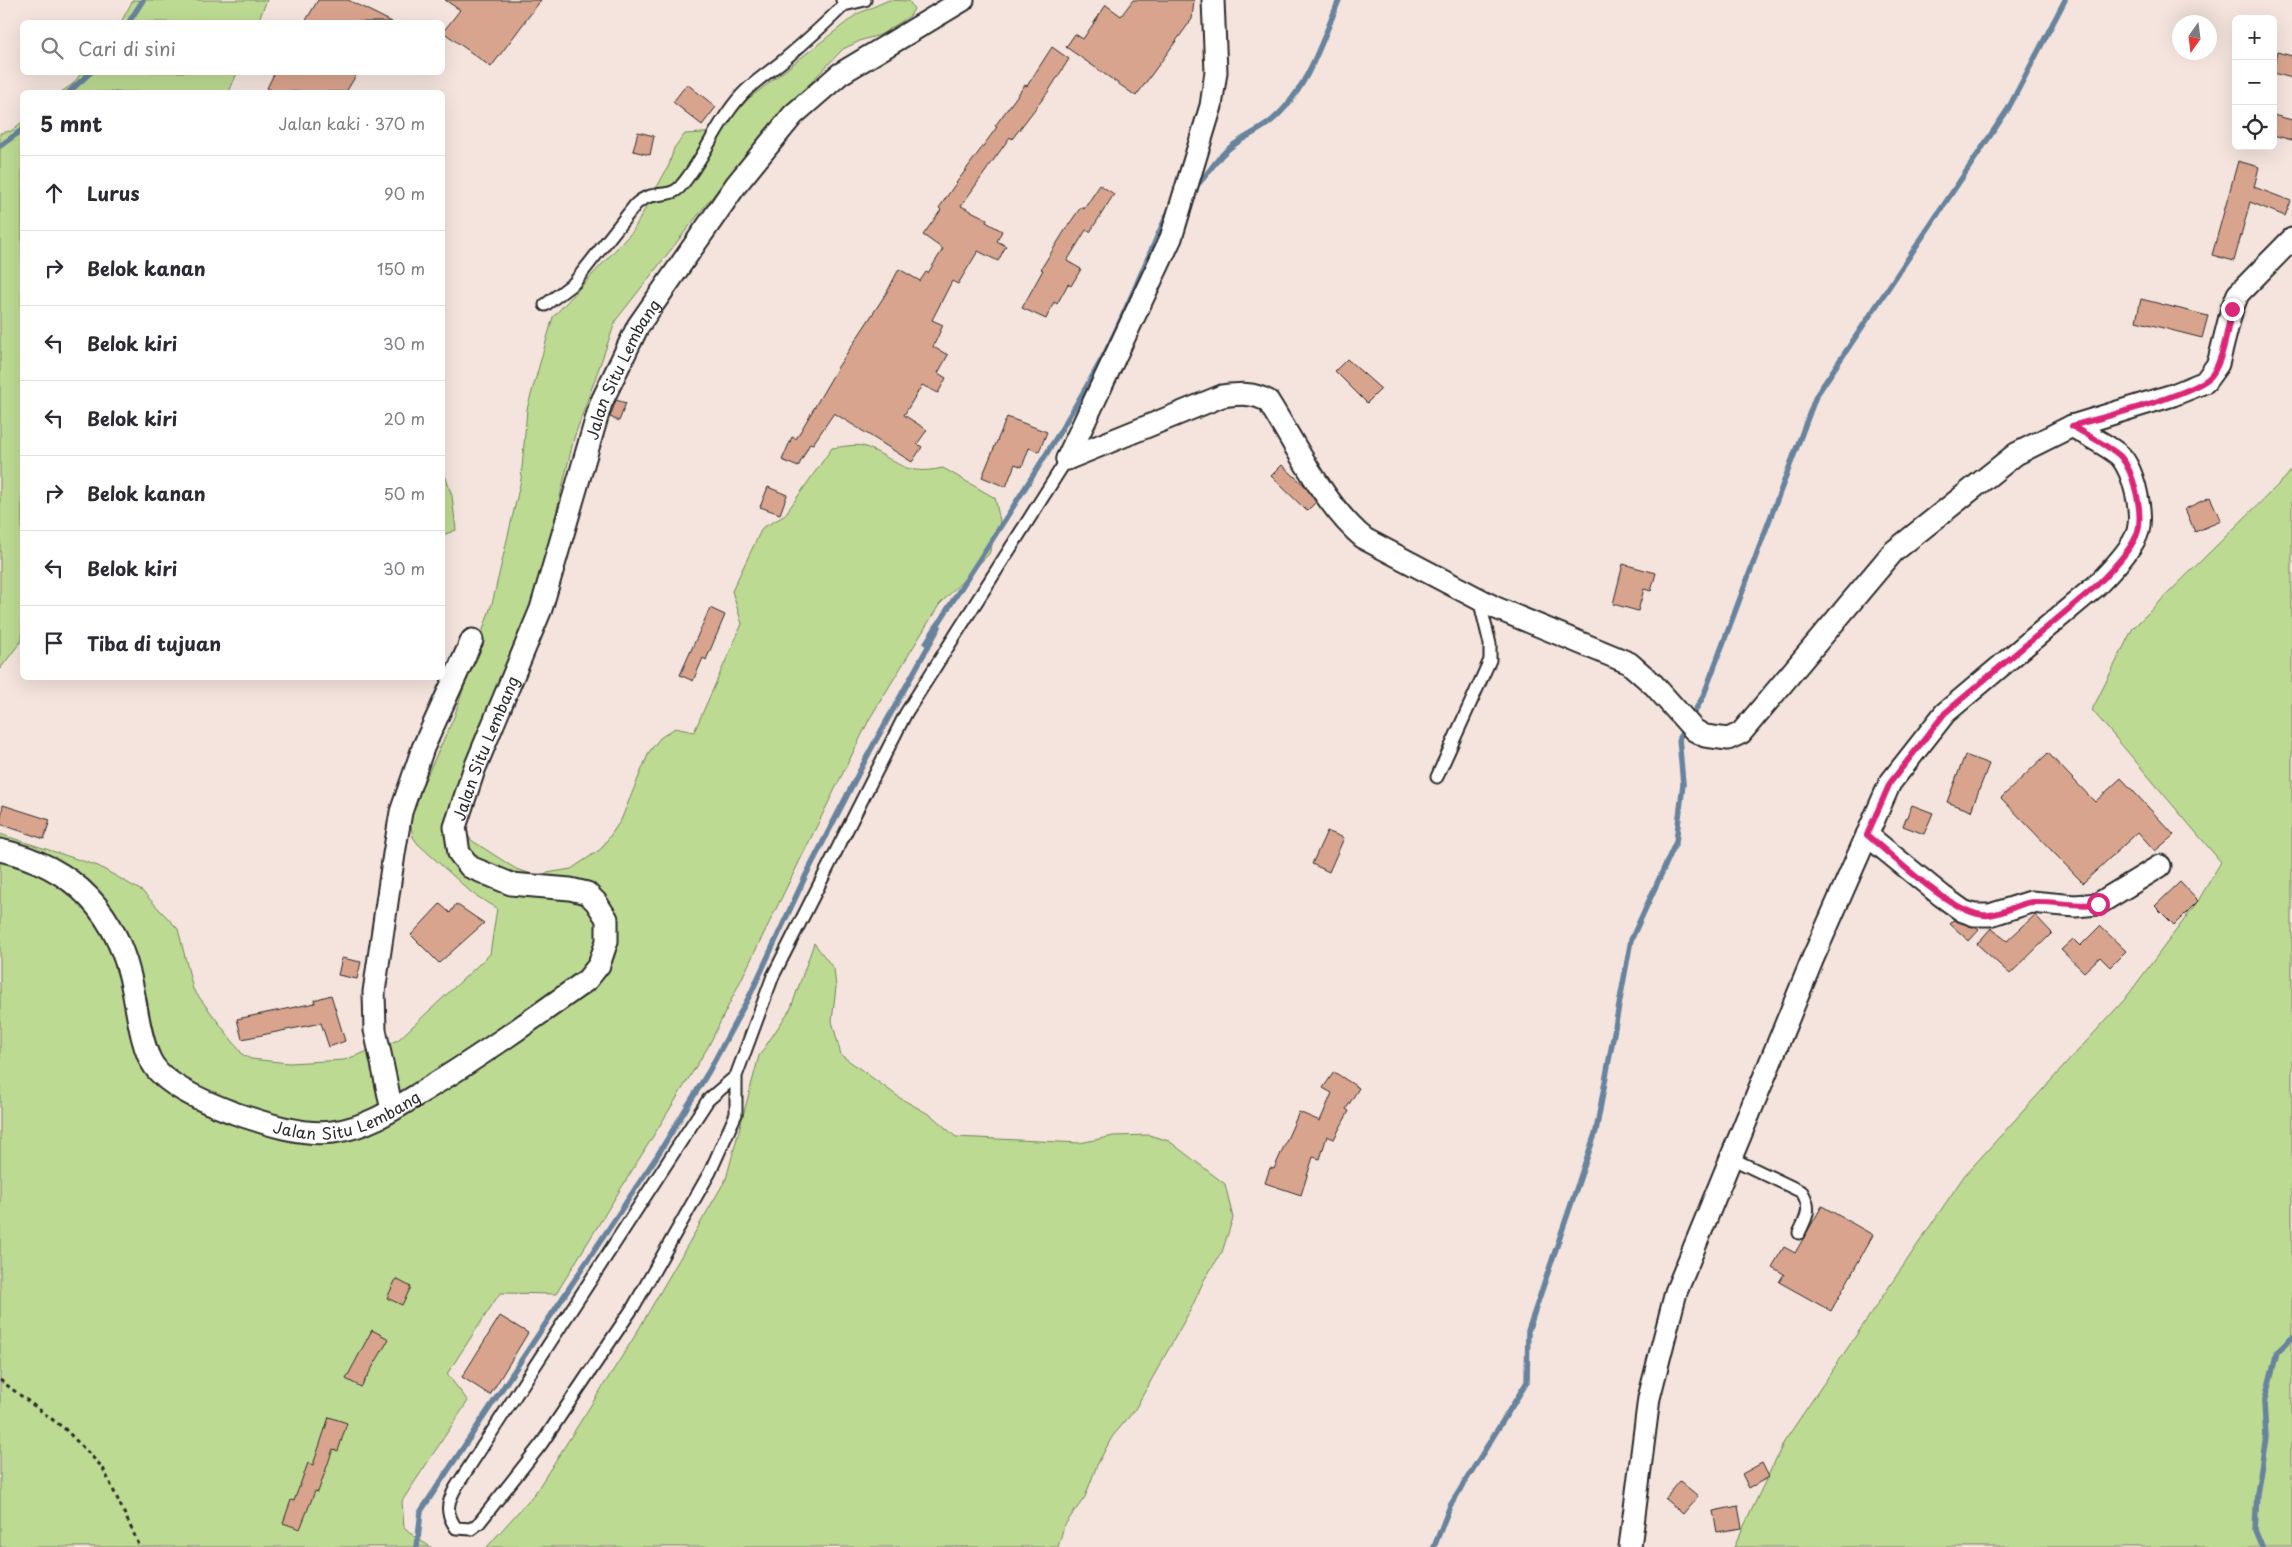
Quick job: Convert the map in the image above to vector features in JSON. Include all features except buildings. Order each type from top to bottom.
[{"type":"street","name":"Jalan Situ Lembang","points":[[0,850],[52,868],[74,881],[97,906],[118,938],[129,968],[153,1065],[164,1076],[207,1103],[262,1122],[309,1132],[332,1132],[372,1122],[480,1056],[587,980],[599,965],[607,941],[607,919],[596,902],[587,893],[570,889],[511,884],[482,874],[470,867],[459,853],[455,827],[474,770],[541,609],[601,403],[638,326],[736,185],[793,115],[840,74],[963,0]]},
{"type":"street","points":[[1067,459],[1171,238],[1211,106],[1216,72],[1213,0]]},
{"type":"street","points":[[1067,459],[1222,396],[1249,393],[1256,395],[1268,401],[1332,504],[1348,526],[1364,540],[1479,599],[1629,663],[1654,685],[1694,730],[1711,738],[1728,739],[1741,733],[1893,552],[2016,454],[2072,426],[2173,395],[2205,382],[2218,364],[2232,309],[2238,294],[2292,239]]},
{"type":"street","points":[[1630,1547],[1649,1398],[1676,1292],[1813,958],[1890,783],[1945,713],[2096,586],[2116,566],[2138,532],[2138,505],[2133,480],[2121,457],[2072,426]]},
{"type":"street","points":[[392,1110],[375,1030],[374,992],[395,846],[401,812],[423,748],[472,640]]},
{"type":"street","points":[[1867,835],[1942,896],[1964,911],[1974,915],[1990,915],[2031,902],[2051,902],[2076,906],[2098,904],[2160,866]]},
{"type":"lane","points":[[546,305],[574,283],[636,204],[645,196],[673,193],[680,187],[702,155],[720,120],[740,96],[799,47],[843,3],[865,0]]},
{"type":"lane","points":[[736,1076],[708,1100],[456,1487],[449,1500],[448,1517],[456,1528],[471,1529],[479,1523],[542,1443],[634,1306],[710,1172],[736,1114],[736,1076],[773,976],[906,713],[1067,459]]},
{"type":"lane","points":[[1437,778],[1490,660],[1490,644],[1479,599]]},
{"type":"lane","points":[[1731,1158],[1802,1192],[1808,1202],[1808,1213],[1799,1233]]},
{"type":"path","points":[[0,1380],[65,1429],[103,1468],[140,1547]]},
{"type":"green space","points":[[133,0],[267,0],[259,20],[122,20]]},
{"type":"green space","points":[[889,0],[909,1],[914,9],[910,16],[880,35],[862,40],[843,49],[763,132],[616,320],[574,438],[542,572],[523,635],[452,812],[471,840],[516,869],[535,875],[571,869],[601,849],[621,820],[649,752],[660,738],[675,728],[694,732],[742,624],[732,591],[762,528],[784,516],[832,448],[860,445],[908,468],[929,470],[943,468],[995,498],[1000,521],[989,554],[939,605],[870,718],[708,1047],[556,1294],[500,1293],[447,1374],[468,1401],[402,1501],[404,1527],[416,1538],[431,1547],[0,1547],[0,834],[98,866],[142,891],[178,929],[193,989],[243,1055],[251,1059],[289,1063],[344,1060],[398,1040],[490,954],[497,908],[473,894],[418,844],[413,837],[409,815],[454,717],[493,600],[521,480],[527,409],[553,317],[633,231],[669,165],[674,148],[685,134],[720,132],[747,100],[857,14]]},
{"type":"green space","points":[[80,75],[236,75],[230,90],[64,90],[73,84]]},
{"type":"green space","points":[[20,124],[20,643],[0,669],[0,133],[11,131]]},
{"type":"green space","points":[[2292,469],[2292,1547],[1734,1547],[1784,1442],[1964,1176],[2125,999],[2198,901],[2221,862],[2092,710],[2133,628]]},
{"type":"green space","points":[[445,475],[452,496],[456,530],[445,534]]},
{"type":"green space","points":[[814,943],[834,969],[836,987],[832,1021],[841,1055],[900,1098],[932,1116],[956,1137],[1080,1143],[1113,1136],[1149,1135],[1169,1141],[1225,1184],[1233,1218],[1222,1252],[1204,1280],[1191,1309],[1134,1411],[1112,1437],[1097,1465],[1085,1497],[1064,1526],[1058,1547],[487,1547],[535,1493],[633,1339],[726,1179],[759,1056],[791,1008]]},
{"type":"waterway","points":[[130,20],[143,0]]},
{"type":"waterway","points":[[1193,189],[1225,152],[1270,122],[1294,97],[1312,66],[1339,0]]},
{"type":"waterway","points":[[1434,1547],[1450,1506],[1527,1382],[1528,1331],[1596,1131],[1631,940],[1676,842],[1683,784],[1679,738],[1703,697],[1816,396],[2008,109],[2065,0]]},
{"type":"waterway","points":[[71,90],[88,75]]},
{"type":"waterway","points":[[0,146],[20,131]]},
{"type":"waterway","points":[[417,1547],[421,1511],[657,1156],[709,1071],[751,993],[806,875],[870,751],[939,627],[926,643],[1038,467],[1102,359],[1169,211]]},
{"type":"waterway","points":[[2262,1547],[2255,1530],[2257,1494],[2266,1437],[2264,1403],[2277,1352],[2292,1338]]},
{"type":"route","points":[[2098,904],[2076,906],[2051,902],[2031,902],[1990,915],[1974,915],[1964,911],[1942,896],[1867,835],[1890,783],[1945,713],[2096,586],[2116,566],[2138,532],[2138,505],[2133,480],[2121,457],[2072,426],[2173,395],[2205,382],[2218,364],[2232,309]]}]
